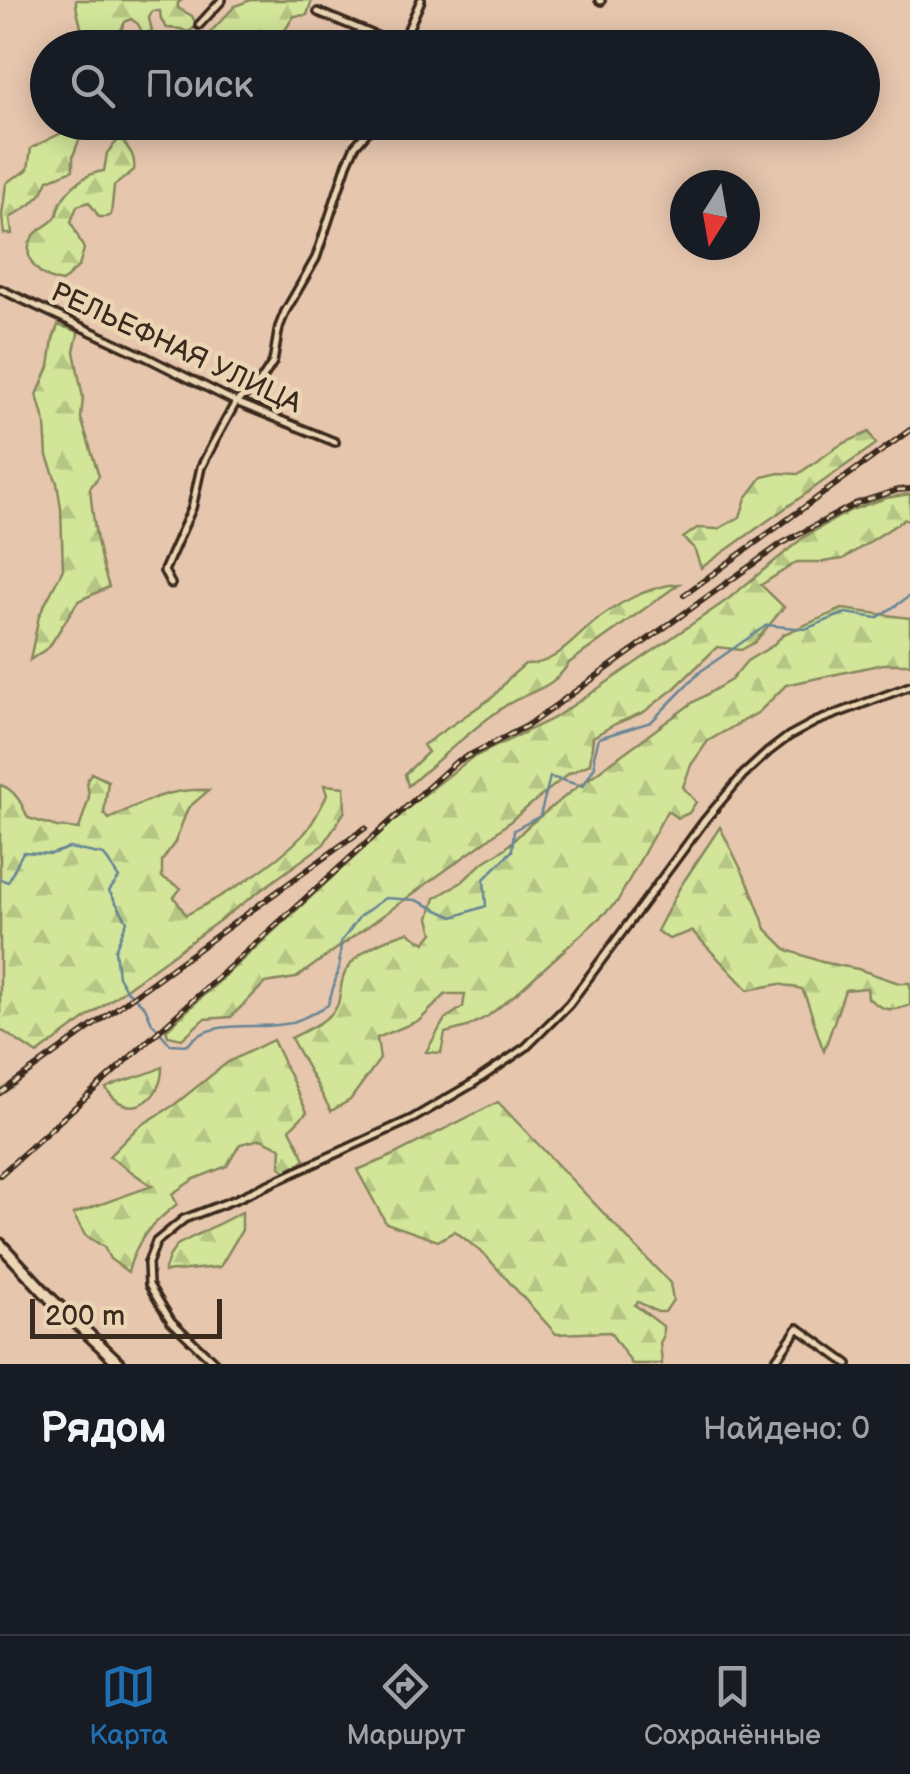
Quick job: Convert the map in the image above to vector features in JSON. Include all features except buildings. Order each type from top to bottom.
[{"type":"highway","points":[[0,1244],[120,1364]]},
{"type":"street","points":[[199,25],[222,0]]},
{"type":"street","points":[[408,30],[421,0]]},
{"type":"street","points":[[318,12],[360,30]]},
{"type":"street","points":[[170,584],[164,571],[192,508],[202,467],[236,402],[260,382],[274,362],[285,312],[316,258],[347,164],[360,140]]},
{"type":"street","name":"РЕЛЬЕФНАЯ УЛИЦА","points":[[0,289],[236,402],[335,442]]},
{"type":"street","points":[[216,1364],[171,1322],[149,1286],[148,1263],[156,1242],[184,1219],[412,1118],[526,1047],[569,1004],[705,820],[743,775],[789,736],[815,722],[910,686]]},
{"type":"street","points":[[772,1364],[798,1328],[848,1364]]},
{"type":"green space","points":[[76,0],[182,0],[178,8],[192,16],[196,24],[191,30],[167,28],[160,11],[152,11],[152,30],[141,30],[131,19],[121,30],[82,30]]},
{"type":"green space","points":[[250,0],[312,0],[307,15],[294,16],[285,30],[212,30],[235,6]]},
{"type":"green space","points":[[47,140],[79,140],[73,170],[48,180],[31,204],[10,218],[12,234],[4,234],[6,184],[28,169],[31,148]]},
{"type":"green space","points":[[122,140],[133,157],[134,170],[114,186],[111,215],[99,217],[89,202],[77,206],[71,222],[84,249],[79,266],[62,282],[47,277],[31,261],[32,238],[56,217],[64,196],[74,186],[85,177],[104,171],[107,153]]},
{"type":"green space","points":[[58,325],[78,334],[74,351],[83,398],[81,418],[99,476],[90,488],[109,587],[78,601],[49,647],[30,660],[39,616],[63,569],[61,508],[37,395],[49,367]]},
{"type":"green space","points":[[869,432],[876,444],[701,568],[694,548],[683,538],[697,528],[718,529],[740,517],[746,498],[762,477],[798,474],[840,445]]},
{"type":"green space","points":[[910,494],[910,521],[905,519],[843,559],[797,562],[761,585],[784,607],[755,642],[741,650],[717,647],[644,712],[593,737],[590,764],[568,774],[486,841],[296,978],[265,983],[231,1017],[204,1019],[182,1039],[168,1036],[166,1030],[411,805],[470,759],[554,718],[727,600],[804,537],[851,510]]},
{"type":"green space","points":[[679,584],[569,663],[547,685],[492,715],[408,786],[405,774],[428,752],[423,745],[494,696],[525,664],[553,657],[601,617],[633,597]]},
{"type":"green space","points":[[842,609],[910,618],[910,664],[883,664],[786,685],[759,712],[708,741],[691,765],[683,787],[696,802],[689,813],[678,818],[667,811],[617,902],[488,1016],[445,1033],[441,1053],[426,1052],[445,1019],[463,1007],[465,994],[446,994],[420,1020],[377,1038],[380,1059],[350,1100],[331,1111],[291,1038],[333,1012],[344,975],[355,959],[380,942],[408,932],[425,943],[433,933],[429,918],[435,898],[506,848],[572,791],[692,703],[731,680],[747,661],[784,634]]},
{"type":"green space","points":[[91,773],[108,781],[104,813],[109,819],[169,793],[209,790],[188,808],[175,842],[162,861],[162,877],[181,888],[174,897],[186,915],[248,880],[307,831],[327,795],[324,785],[344,787],[345,811],[324,844],[37,1054],[0,1029],[0,785],[14,794],[28,818],[79,829],[89,798],[87,781]]},
{"type":"green space","points":[[720,827],[766,929],[787,950],[910,983],[910,1005],[887,1009],[868,998],[867,988],[845,990],[824,1051],[802,989],[779,984],[748,990],[692,931],[669,939],[657,931],[680,887]]},
{"type":"green space","points":[[273,1040],[307,1112],[290,1129],[305,1159],[287,1172],[280,1167],[281,1148],[261,1139],[240,1144],[227,1166],[194,1179],[172,1194],[177,1204],[146,1234],[128,1272],[110,1259],[104,1247],[85,1235],[73,1214],[152,1186],[109,1156],[137,1128],[174,1105],[228,1062]]},
{"type":"green space","points":[[162,1067],[157,1090],[142,1103],[124,1104],[106,1088],[148,1073]]},
{"type":"green space","points":[[498,1102],[670,1283],[673,1300],[665,1312],[638,1302],[635,1305],[663,1326],[662,1364],[632,1364],[610,1332],[556,1334],[486,1256],[455,1231],[438,1241],[386,1223],[357,1170]]},
{"type":"green space","points":[[242,1212],[242,1230],[220,1267],[164,1272],[177,1245]]},
{"type":"waterway","points":[[0,879],[8,882],[23,852],[51,854],[69,848],[104,855],[119,878],[109,891],[127,921],[115,950],[118,976],[170,1044],[188,1045],[196,1037],[219,1028],[290,1023],[328,1005],[339,968],[341,942],[360,916],[385,898],[416,900],[453,917],[486,906],[484,879],[512,851],[514,830],[540,816],[550,777],[583,786],[595,766],[599,738],[651,722],[701,671],[767,625],[805,629],[846,613],[877,618],[910,596]]},
{"type":"railway","points":[[684,595],[910,430]]},
{"type":"railway","points":[[0,1175],[456,762],[527,726],[781,544],[857,503],[910,489]]},
{"type":"railway","points":[[0,1093],[365,828]]}]
